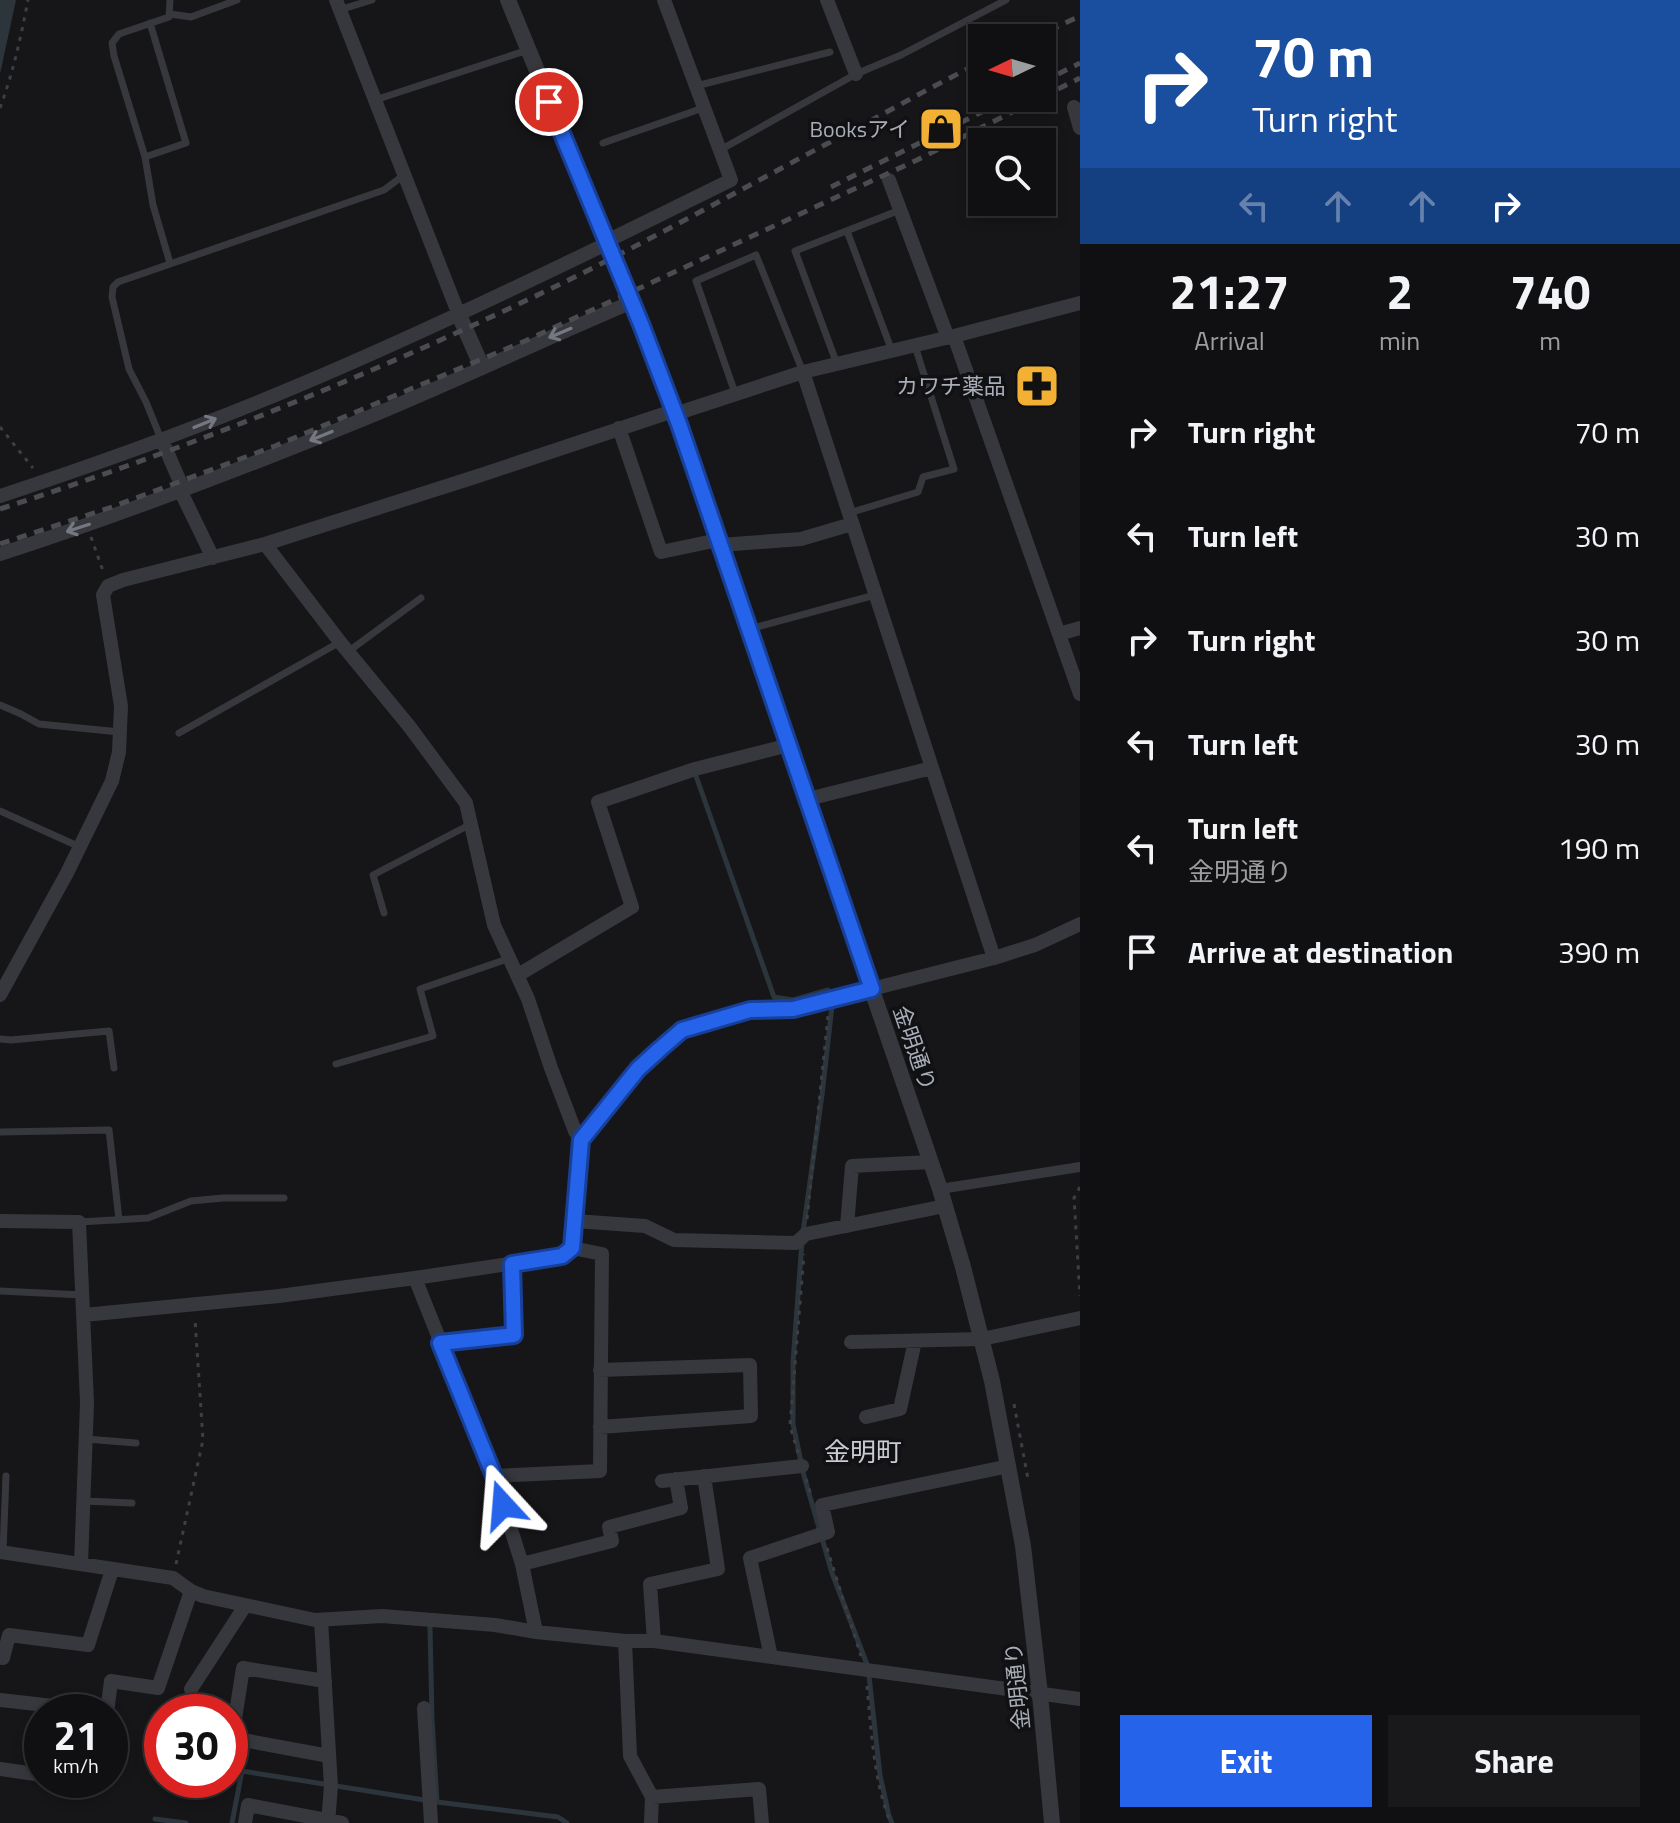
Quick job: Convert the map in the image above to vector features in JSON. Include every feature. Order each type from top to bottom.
[{"type":"street","name":"金明通り","points":[[508,0],[674,412],[940,1189],[982,1339],[1009,1466],[1023,1546],[1052,1823]]},
{"type":"street","points":[[1,494],[33,486],[162,440],[296,387],[459,315],[731,180],[664,0]]},
{"type":"street","points":[[827,0],[856,74]]},
{"type":"street","points":[[338,5],[482,367]]},
{"type":"street","points":[[1074,107],[1080,128]]},
{"type":"street","points":[[889,180],[951,337],[1080,694]]},
{"type":"street","points":[[0,554],[182,492],[368,417],[632,302]]},
{"type":"street","points":[[0,995],[112,781],[119,752],[120,688],[104,610],[103,595],[108,586],[265,544],[619,428],[803,372],[1080,303]]},
{"type":"street","points":[[803,372],[994,958]]},
{"type":"street","points":[[619,428],[661,552],[719,542],[801,539],[851,519]]},
{"type":"street","points":[[162,440],[213,558]]},
{"type":"street","points":[[265,544],[466,803],[494,925],[533,1010],[560,1093],[581,1140]]},
{"type":"street","points":[[1059,634],[1080,628]]},
{"type":"street","points":[[518,975],[632,907],[598,802],[695,769],[789,745]]},
{"type":"street","points":[[808,799],[932,768]]},
{"type":"street","points":[[84,1315],[279,1296],[562,1256],[572,1248],[581,1140],[638,1069],[682,1030],[750,1010],[793,1009],[994,958],[1035,945],[1080,924]]},
{"type":"street","points":[[847,1226],[852,1166],[931,1162]]},
{"type":"street","points":[[940,1189],[1080,1167]]},
{"type":"street","points":[[575,1221],[645,1226],[674,1240],[796,1243],[806,1234],[945,1206]]},
{"type":"street","points":[[0,1221],[79,1222],[87,1403],[81,1564]]},
{"type":"street","points":[[494,1476],[600,1471],[602,1254],[572,1248]]},
{"type":"street","points":[[440,1343],[514,1335],[512,1264]]},
{"type":"street","points":[[415,1278],[494,1476],[522,1564],[536,1632]]},
{"type":"street","points":[[851,1342],[982,1339],[1080,1318]]},
{"type":"street","points":[[866,1417],[900,1409],[915,1341]]},
{"type":"street","points":[[600,1370],[750,1365],[751,1416],[600,1427]]},
{"type":"street","points":[[522,1564],[612,1541],[609,1527],[681,1508],[669,1480],[802,1466]]},
{"type":"street","points":[[771,1657],[750,1558],[828,1532],[822,1505],[1009,1466]]},
{"type":"street","points":[[654,1641],[650,1584],[718,1569],[704,1476]]},
{"type":"street","points":[[1,1552],[173,1578],[203,1596],[315,1620],[382,1616],[495,1625],[625,1641],[654,1641],[1080,1699]]},
{"type":"street","points":[[0,1657],[3,1658],[9,1635],[88,1645],[112,1570]]},
{"type":"street","points":[[109,1694],[111,1681],[158,1688],[191,1591]]},
{"type":"street","points":[[191,1689],[245,1606]]},
{"type":"street","points":[[245,1823],[248,1805],[332,1822],[321,1620]]},
{"type":"street","points":[[625,1641],[630,1756],[652,1797],[651,1823]]},
{"type":"street","points":[[325,1681],[243,1668],[232,1738],[329,1756]]},
{"type":"street","points":[[0,1700],[24,1703]]},
{"type":"street","points":[[424,1708],[431,1823]]},
{"type":"street","points":[[0,1769],[24,1772]]},
{"type":"street","points":[[652,1797],[759,1789],[762,1823]]},
{"type":"lane","points":[[170,0],[169,17],[119,34],[112,43],[145,157],[153,205],[170,263]]},
{"type":"lane","points":[[170,14],[191,17],[237,0]]},
{"type":"lane","points":[[338,5],[372,0]]},
{"type":"lane","points":[[720,150],[856,74],[901,55],[1006,0]]},
{"type":"lane","points":[[145,157],[186,143],[150,23]]},
{"type":"lane","points":[[375,100],[528,50]]},
{"type":"lane","points":[[696,86],[830,52]]},
{"type":"lane","points":[[603,143],[705,108]]},
{"type":"lane","points":[[162,440],[129,369],[112,297],[113,287],[118,282],[170,263],[384,190],[404,175]]},
{"type":"lane","points":[[837,364],[795,251],[900,210]]},
{"type":"lane","points":[[847,231],[892,351]]},
{"type":"lane","points":[[735,393],[696,281],[756,255],[803,372]]},
{"type":"lane","points":[[851,519],[918,492],[923,477],[954,469],[915,346]]},
{"type":"lane","points":[[749,629],[875,595]]},
{"type":"lane","points":[[179,733],[344,647],[421,598]]},
{"type":"lane","points":[[0,705],[39,724],[120,732]]},
{"type":"lane","points":[[0,811],[80,847]]},
{"type":"lane","points":[[384,913],[373,875],[471,824]]},
{"type":"lane","points":[[336,1064],[433,1036],[420,989],[510,958]]},
{"type":"lane","points":[[0,1039],[109,1031],[114,1068]]},
{"type":"lane","points":[[0,1132],[109,1130],[119,1220]]},
{"type":"lane","points":[[79,1222],[148,1218],[191,1201],[284,1198]]},
{"type":"lane","points":[[0,1291],[83,1295]]},
{"type":"lane","points":[[86,1439],[136,1443]]},
{"type":"lane","points":[[1,1552],[6,1476]]},
{"type":"lane","points":[[84,1501],[132,1503]]},
{"type":"path","points":[[0,108],[19,47],[28,0]]},
{"type":"path","points":[[0,427],[38,475],[33,486]]},
{"type":"path","points":[[87,525],[108,586]]},
{"type":"path","points":[[811,1495],[790,1426],[830,1000]]},
{"type":"path","points":[[1080,1187],[1074,1198],[1080,1296]]},
{"type":"path","points":[[173,1578],[203,1440],[194,1303]]},
{"type":"path","points":[[822,1534],[866,1671],[872,1738],[884,1809],[891,1823]]},
{"type":"shaded area","points":[[0,0],[16,0],[0,74]]},
{"type":"waterway","points":[[696,776],[774,997],[793,1000],[828,990],[832,1006],[803,1232]]},
{"type":"waterway","points":[[802,1242],[793,1362],[793,1424],[804,1476],[832,1573],[868,1667],[880,1775],[892,1823]]},
{"type":"waterway","points":[[430,1627],[437,1802]]},
{"type":"waterway","points":[[232,1823],[242,1771],[437,1802],[558,1817],[567,1823]]},
{"type":"waterway","points":[[155,1819],[186,1823]]},
{"type":"railway","points":[[1056,27],[1080,16]]},
{"type":"railway","points":[[1056,75],[1080,63]]},
{"type":"railway","points":[[0,509],[139,462],[275,410],[477,323],[626,251],[968,69]]},
{"type":"railway","points":[[1056,90],[1080,78]]},
{"type":"railway","points":[[831,187],[982,112]]},
{"type":"railway","points":[[0,544],[112,507],[275,446],[525,341],[917,160],[1012,112]]},
{"type":"place","name":"Booksアイ","points":[[941,129]]},
{"type":"place","name":"カワチ薬品","points":[[1037,386]]},
{"type":"district","name":"金明町","points":[[863,1452]]},
{"type":"route","points":[[503,1505],[440,1343],[514,1335],[512,1264],[562,1256],[572,1248],[581,1140],[638,1069],[682,1030],[750,1010],[793,1009],[872,989],[679,424],[549,102]]}]
